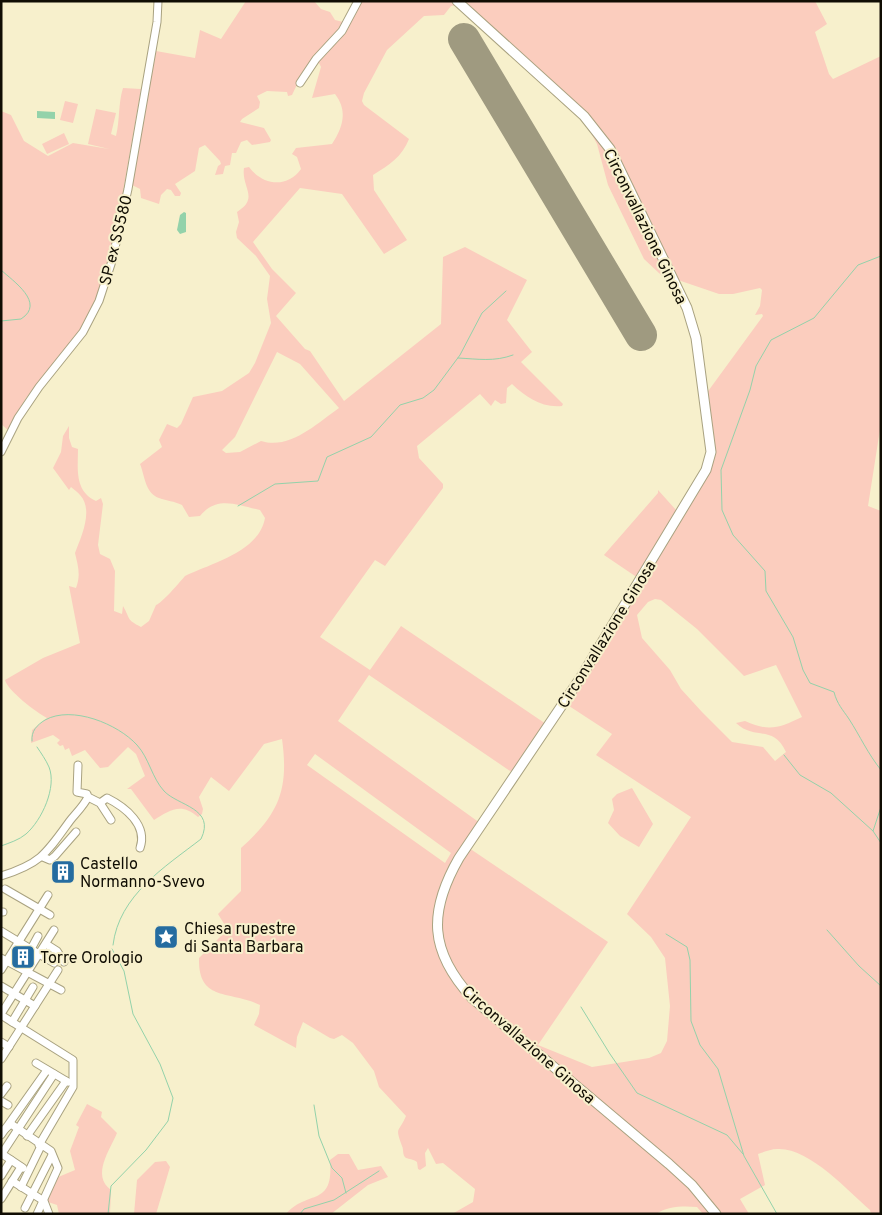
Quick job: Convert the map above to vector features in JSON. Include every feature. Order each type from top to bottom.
[{"type":"main road","name":"Circonvallazione Ginosa","points":[[457,1],[584,116],[610,149],[687,308],[702,368],[712,452],[706,470],[586,668],[446,882],[438,904],[440,944],[447,966],[472,998],[669,1164],[692,1185],[716,1214]]},
{"type":"street","name":"SP ex SS580","points":[[1,452],[18,418],[39,387],[83,332],[99,301],[112,261],[128,189],[157,22],[158,1]]},
{"type":"street","points":[[300,83],[316,59],[342,31],[358,1]]},
{"type":"street","points":[[78,765],[77,792],[87,794],[88,798],[100,803],[111,820]]},
{"type":"street","points":[[1,876],[17,871],[43,857],[88,798]]},
{"type":"street","points":[[100,803],[107,798],[126,809],[138,824],[142,836],[140,848]]},
{"type":"street","points":[[43,857],[50,860],[76,832]]},
{"type":"street","points":[[5,889],[50,915]]},
{"type":"street","points":[[1,970],[4,959],[19,942],[48,895]]},
{"type":"street","points":[[21,1187],[70,1083],[74,1065],[71,1057],[1,1015],[54,930]]},
{"type":"street","points":[[1,931],[40,954],[56,966],[49,983],[1,1059]]},
{"type":"street","points":[[31,949],[38,936]]},
{"type":"street","points":[[46,944],[57,952],[64,962]]},
{"type":"street","points":[[4,959],[61,990]]},
{"type":"street","points":[[1,986],[35,1006]]},
{"type":"street","points":[[12,1022],[33,986]]},
{"type":"street","points":[[1,1042],[9,1047]]},
{"type":"street","points":[[36,1063],[70,1083]]},
{"type":"street","points":[[3,1132],[48,1070]]},
{"type":"street","points":[[29,1172],[2,1155],[54,1074]]},
{"type":"street","points":[[27,1136],[70,1083]]},
{"type":"street","points":[[1,1094],[7,1086]]},
{"type":"street","points":[[1,1101],[8,1105]]},
{"type":"street","points":[[3,1132],[11,1124],[40,1146],[51,1151],[58,1168],[37,1214]]},
{"type":"street","points":[[25,1208],[52,1155]]},
{"type":"street","points":[[2,1175],[10,1160]]},
{"type":"street","points":[[1,1199],[21,1167]]},
{"type":"street","points":[[12,1181],[44,1201],[49,1214]]},
{"type":"shaded area","points":[[246,1],[314,1],[321,9],[330,12],[335,20],[343,22],[358,1],[452,1],[456,5],[451,6],[444,15],[424,16],[387,50],[364,93],[362,101],[364,105],[409,139],[399,156],[373,175],[374,190],[407,240],[384,254],[342,194],[300,188],[253,242],[272,269],[296,293],[276,316],[305,349],[310,351],[344,401],[441,324],[443,257],[465,247],[527,280],[507,320],[532,352],[521,362],[563,404],[562,406],[554,406],[534,401],[512,384],[507,388],[506,403],[501,404],[495,400],[491,406],[480,394],[417,446],[419,458],[443,484],[443,488],[385,566],[375,560],[320,637],[370,670],[401,626],[546,724],[513,773],[369,675],[338,721],[480,823],[436,913],[451,976],[686,1184],[711,1211],[703,1214],[697,1207],[676,1207],[656,1214],[452,1214],[473,1202],[475,1189],[443,1163],[436,1164],[428,1148],[425,1153],[426,1166],[420,1170],[418,1169],[417,1162],[405,1157],[398,1132],[406,1116],[379,1087],[374,1071],[353,1043],[342,1035],[334,1039],[330,1038],[303,1022],[297,1037],[296,1048],[254,1025],[259,1014],[260,1005],[209,988],[200,972],[199,958],[223,934],[226,927],[218,914],[241,891],[241,848],[264,824],[273,812],[278,800],[284,773],[282,739],[264,744],[229,791],[211,777],[199,797],[203,809],[202,814],[198,817],[192,812],[176,809],[154,820],[131,789],[127,789],[145,776],[136,754],[128,747],[108,767],[100,768],[85,750],[72,756],[69,748],[65,750],[63,745],[60,746],[57,743],[60,740],[53,735],[31,743],[32,730],[47,718],[17,695],[5,680],[43,658],[80,643],[69,586],[76,588],[78,583],[75,553],[85,524],[86,508],[79,494],[71,487],[69,490],[53,468],[61,452],[63,436],[69,426],[69,438],[72,447],[78,449],[78,471],[81,485],[89,497],[96,501],[101,498],[103,504],[98,545],[100,554],[110,559],[115,571],[114,611],[122,614],[123,606],[131,621],[141,627],[149,621],[156,605],[185,576],[233,555],[254,540],[261,530],[265,518],[260,510],[228,503],[213,506],[200,516],[189,517],[182,505],[154,496],[146,484],[140,464],[162,447],[159,440],[167,424],[177,428],[181,424],[193,397],[222,391],[249,373],[271,323],[267,299],[270,276],[256,256],[237,238],[236,232],[239,222],[237,212],[244,207],[249,197],[244,168],[249,167],[254,173],[267,181],[282,182],[289,180],[301,169],[297,157],[292,154],[296,148],[332,144],[341,125],[342,107],[335,94],[312,98],[321,67],[319,63],[304,70],[292,95],[288,96],[287,92],[267,91],[257,96],[260,102],[259,108],[240,122],[264,128],[271,140],[270,142],[252,145],[247,140],[241,142],[236,153],[232,153],[230,165],[225,166],[223,174],[215,175],[218,166],[221,164],[220,161],[205,145],[199,148],[195,171],[175,184],[181,193],[180,196],[175,196],[171,190],[167,189],[161,195],[159,204],[141,198],[140,189],[132,185],[156,51],[195,58],[200,30],[221,39]],"holes":[[[277,352],[300,364],[339,408],[312,428],[292,439],[272,443],[261,441],[240,452],[226,453],[222,450],[235,437]],[[315,754],[451,853],[445,863],[307,765]]]},
{"type":"shaded area","points":[[459,1],[815,1],[827,24],[815,32],[829,74],[833,79],[881,56],[881,423],[868,506],[881,511],[881,1214],[871,1214],[870,1210],[851,1192],[815,1162],[789,1150],[777,1149],[758,1154],[765,1185],[740,1199],[749,1214],[717,1214],[691,1181],[479,1000],[456,975],[442,943],[441,913],[449,882],[469,848],[608,942],[538,1045],[592,1067],[649,1058],[661,1053],[667,1041],[670,1006],[665,958],[651,937],[627,914],[691,817],[596,755],[612,734],[566,704],[707,472],[706,394],[763,316],[762,314],[755,315],[760,306],[762,290],[760,288],[733,294],[719,294],[678,280],[610,146]],"holes":[[[655,599],[661,600],[697,629],[744,676],[776,665],[802,717],[787,724],[774,727],[761,727],[745,721],[736,723],[750,731],[769,735],[781,743],[786,752],[775,761],[763,747],[732,742],[681,689],[670,670],[642,638],[637,615],[648,602]]]},
{"type":"shaded area","points":[[123,88],[141,89],[110,266],[91,316],[26,398],[8,430],[1,424],[1,111],[11,115],[24,141],[48,156],[73,143],[109,149],[88,144],[96,109],[116,113],[111,134],[116,136]]},
{"type":"shaded area","points":[[65,101],[78,104],[73,123],[60,120]]},
{"type":"shaded area","points":[[37,111],[55,112],[55,119],[37,118]]},
{"type":"shaded area","points":[[594,131],[601,140],[675,288],[644,259],[608,185],[597,144],[591,133]]},
{"type":"shaded area","points":[[64,133],[69,144],[47,154],[42,144]]},
{"type":"shaded area","points":[[184,212],[186,213],[186,232],[180,234],[177,230],[180,215]]},
{"type":"shaded area","points":[[658,490],[679,511],[638,578],[604,555],[658,493]]},
{"type":"shaded area","points":[[632,788],[653,824],[639,847],[620,836],[608,823],[614,810],[612,799],[617,794]]},
{"type":"shaded area","points":[[87,1104],[102,1112],[101,1117],[117,1133],[102,1170],[105,1184],[111,1190],[110,1214],[59,1214],[57,1205],[45,1201],[56,1178],[75,1170],[70,1151],[79,1127],[76,1125]]},
{"type":"shaded area","points":[[338,1154],[349,1154],[358,1170],[381,1166],[388,1177],[368,1185],[331,1214],[286,1214],[294,1206],[324,1192],[330,1175],[330,1160]]},
{"type":"shaded area","points":[[166,1161],[170,1167],[156,1214],[134,1214],[137,1180],[155,1162]]},
{"type":"waterway","points":[[881,256],[858,265],[814,318],[771,340],[756,366],[750,390],[721,470],[722,510],[733,535],[765,571],[766,591],[793,637],[803,670],[810,683],[834,692],[840,707],[881,770]]},
{"type":"waterway","points":[[1,270],[25,293],[29,299],[30,306],[28,313],[21,319],[1,321]]},
{"type":"waterway","points":[[238,506],[275,484],[318,481],[327,457],[371,437],[400,405],[423,398],[434,390],[460,355],[482,313],[506,291]]},
{"type":"waterway","points":[[458,358],[493,359],[513,355]]},
{"type":"waterway","points":[[32,741],[32,734],[37,726],[45,720],[56,716],[81,716],[107,724],[129,737],[137,745],[164,791],[200,814],[204,821],[201,839],[159,872],[134,897],[124,911],[117,927],[113,945]]},
{"type":"waterway","points":[[1,846],[17,840],[26,834],[32,828],[46,803],[51,784],[51,775],[48,764],[37,747]]},
{"type":"waterway","points":[[784,755],[800,775],[831,793],[873,831]]},
{"type":"waterway","points":[[881,807],[873,831],[881,843]]},
{"type":"waterway","points":[[827,930],[859,966],[881,986]]},
{"type":"waterway","points":[[666,934],[687,947],[690,960],[691,1021],[700,1045],[718,1069],[744,1156],[777,1214]]},
{"type":"waterway","points":[[108,1214],[111,1186],[146,1150],[168,1121],[173,1098],[160,1064],[133,1014],[124,971],[112,949]]},
{"type":"waterway","points":[[581,1007],[637,1093],[727,1135],[743,1154]]},
{"type":"waterway","points":[[314,1105],[319,1136],[332,1168],[342,1178],[346,1193]]},
{"type":"waterway","points":[[300,1214],[304,1209],[334,1200],[379,1171]]},
{"type":"runway","points":[[464,39],[641,335]]},
{"type":"place","name":"Castello Normanno-Svevo","points":[[63,872]]},
{"type":"place","name":"Chiesa rupestre di Santa Barbara","points":[[166,937]]},
{"type":"place","name":"Torre Orologio","points":[[23,957]]}]
